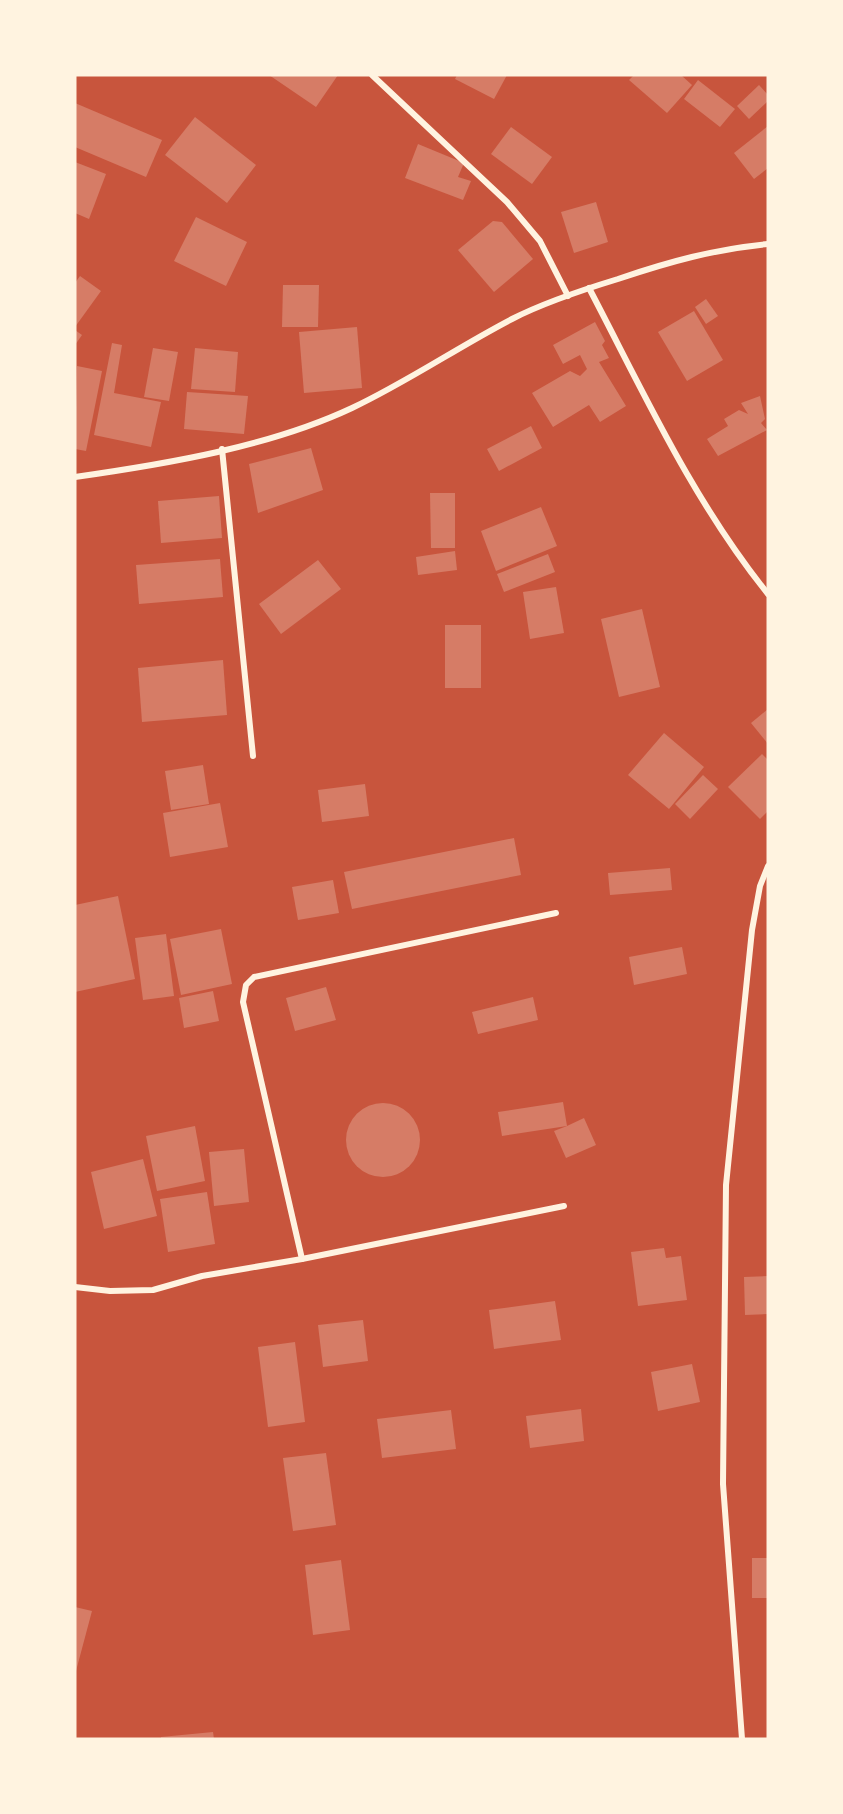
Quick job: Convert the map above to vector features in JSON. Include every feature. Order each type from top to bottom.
[{"type":"street","points":[[372,75],[507,202],[540,241],[568,296]]},
{"type":"street","points":[[75,477],[159,465],[290,433],[353,408],[513,318],[568,296],[673,260],[716,250],[768,244]]},
{"type":"street","points":[[589,288],[694,489],[744,564],[768,594]]},
{"type":"street","points":[[222,449],[253,756]]},
{"type":"street","points":[[742,1739],[723,1484],[726,1185],[752,930],[760,886],[768,866]]},
{"type":"street","points":[[303,1259],[243,1002],[246,985],[254,977],[556,913]]},
{"type":"street","points":[[75,1287],[110,1291],[153,1290],[202,1276],[303,1259],[564,1206]]},
{"type":"building","points":[[269,75],[338,75],[316,107]]},
{"type":"building","points":[[457,75],[507,75],[494,99],[455,79]]},
{"type":"building","points":[[634,75],[681,75],[692,85],[667,113],[629,80]]},
{"type":"building","points":[[698,80],[735,109],[720,127],[684,99]]},
{"type":"building","points":[[759,85],[768,95],[768,101],[749,119],[737,106]]},
{"type":"building","points":[[75,103],[162,140],[146,177],[75,147]]},
{"type":"building","points":[[195,117],[256,165],[227,203],[165,155]]},
{"type":"building","points":[[768,126],[768,168],[754,179],[734,153]]},
{"type":"building","points":[[511,127],[552,157],[532,184],[491,154]]},
{"type":"building","points":[[418,144],[464,163],[458,177],[471,181],[463,200],[405,178]]},
{"type":"building","points":[[75,162],[106,174],[89,219],[75,213]]},
{"type":"building","points":[[596,202],[608,242],[574,253],[561,212]]},
{"type":"building","points":[[196,217],[247,242],[226,286],[174,261]]},
{"type":"building","points":[[493,221],[502,222],[533,259],[494,292],[458,250]]},
{"type":"building","points":[[80,276],[101,291],[75,327],[75,283]]},
{"type":"building","points":[[283,285],[319,285],[318,327],[282,327]]},
{"type":"building","points":[[706,299],[718,316],[706,324],[695,307]]},
{"type":"building","points":[[694,311],[723,360],[687,381],[658,332]]},
{"type":"building","points":[[595,322],[605,341],[602,345],[609,358],[599,362],[626,406],[600,422],[589,405],[553,427],[532,393],[570,371],[580,376],[587,369],[580,355],[563,364],[553,345]]},
{"type":"building","points":[[357,327],[362,388],[304,393],[299,332]]},
{"type":"building","points":[[75,330],[82,335],[75,345]]},
{"type":"building","points":[[112,343],[122,345],[114,393],[161,402],[151,447],[94,435]]},
{"type":"building","points":[[153,348],[178,352],[169,401],[144,397]]},
{"type":"building","points":[[195,348],[238,352],[235,392],[191,389]]},
{"type":"building","points":[[77,366],[102,371],[86,451],[75,449]]},
{"type":"building","points":[[187,392],[248,396],[244,434],[184,429]]},
{"type":"building","points":[[760,396],[765,419],[761,423],[767,430],[718,456],[707,439],[728,426],[724,419],[739,410],[748,414],[741,403]]},
{"type":"building","points":[[531,426],[542,448],[499,471],[487,449]]},
{"type":"building","points":[[311,448],[323,490],[258,513],[249,464]]},
{"type":"building","points":[[430,493],[455,493],[455,548],[431,548]]},
{"type":"building","points":[[219,496],[222,538],[161,543],[158,501]]},
{"type":"building","points":[[541,507],[557,546],[496,571],[481,531]]},
{"type":"building","points":[[455,551],[457,570],[418,575],[416,557]]},
{"type":"building","points":[[548,554],[555,572],[504,592],[497,574]]},
{"type":"building","points":[[220,559],[223,597],[139,604],[136,565]]},
{"type":"building","points":[[318,560],[341,589],[281,634],[259,604]]},
{"type":"building","points":[[556,587],[564,633],[530,639],[523,592]]},
{"type":"building","points":[[642,609],[660,687],[619,697],[601,619]]},
{"type":"building","points":[[445,625],[481,625],[481,688],[445,688]]},
{"type":"building","points":[[223,660],[227,715],[142,722],[138,668]]},
{"type":"building","points":[[768,709],[768,744],[751,723]]},
{"type":"building","points":[[664,733],[704,767],[669,809],[628,775]]},
{"type":"building","points":[[762,754],[768,760],[768,811],[760,819],[728,787]]},
{"type":"building","points":[[203,765],[209,804],[171,810],[165,771]]},
{"type":"building","points":[[703,775],[718,789],[690,819],[675,804]]},
{"type":"building","points":[[365,784],[369,816],[322,822],[318,790]]},
{"type":"building","points":[[220,803],[228,847],[170,857],[163,813]]},
{"type":"building","points":[[514,838],[521,875],[352,909],[344,872]]},
{"type":"building","points":[[670,868],[672,890],[610,895],[608,873]]},
{"type":"building","points":[[333,880],[339,913],[298,920],[292,887]]},
{"type":"building","points":[[118,896],[135,979],[75,992],[75,905]]},
{"type":"building","points":[[221,929],[232,984],[181,995],[170,939]]},
{"type":"building","points":[[166,934],[174,996],[143,1000],[135,938]]},
{"type":"building","points":[[682,947],[687,974],[634,985],[629,957]]},
{"type":"building","points":[[326,987],[336,1020],[295,1031],[286,998]]},
{"type":"building","points":[[213,991],[219,1021],[184,1028],[179,998]]},
{"type":"building","points":[[533,997],[538,1020],[478,1034],[472,1012]]},
{"type":"building","points":[[563,1102],[567,1126],[502,1136],[498,1112]]},
{"type":"building","points":[[383,1103],[404,1109],[414,1119],[420,1140],[414,1161],[404,1171],[383,1177],[362,1171],[352,1161],[346,1140],[352,1119],[362,1109]]},
{"type":"building","points":[[584,1118],[596,1145],[566,1158],[554,1131]]},
{"type":"building","points":[[195,1126],[205,1181],[157,1191],[146,1136]]},
{"type":"building","points":[[244,1149],[249,1202],[214,1206],[209,1152]]},
{"type":"building","points":[[143,1159],[157,1216],[104,1229],[91,1172]]},
{"type":"building","points":[[207,1192],[215,1244],[168,1252],[160,1199]]},
{"type":"building","points":[[664,1248],[666,1258],[681,1256],[687,1300],[638,1306],[631,1252]]},
{"type":"building","points":[[768,1276],[768,1314],[745,1315],[744,1277]]},
{"type":"building","points":[[555,1301],[561,1340],[494,1349],[489,1310]]},
{"type":"building","points":[[363,1320],[368,1361],[323,1367],[318,1325]]},
{"type":"building","points":[[295,1342],[305,1422],[268,1427],[258,1347]]},
{"type":"building","points":[[692,1364],[700,1402],[658,1411],[651,1372]]},
{"type":"building","points":[[581,1409],[584,1441],[530,1448],[526,1416]]},
{"type":"building","points":[[451,1410],[456,1449],[382,1458],[377,1419]]},
{"type":"building","points":[[326,1453],[336,1525],[293,1531],[283,1458]]},
{"type":"building","points":[[752,1558],[768,1558],[768,1598],[752,1598]]},
{"type":"building","points":[[341,1560],[350,1630],[313,1635],[305,1565]]},
{"type":"building","points":[[75,1607],[92,1611],[76,1671],[75,1671]]},
{"type":"building","points":[[213,1732],[214,1739],[161,1739],[161,1737]]}]
